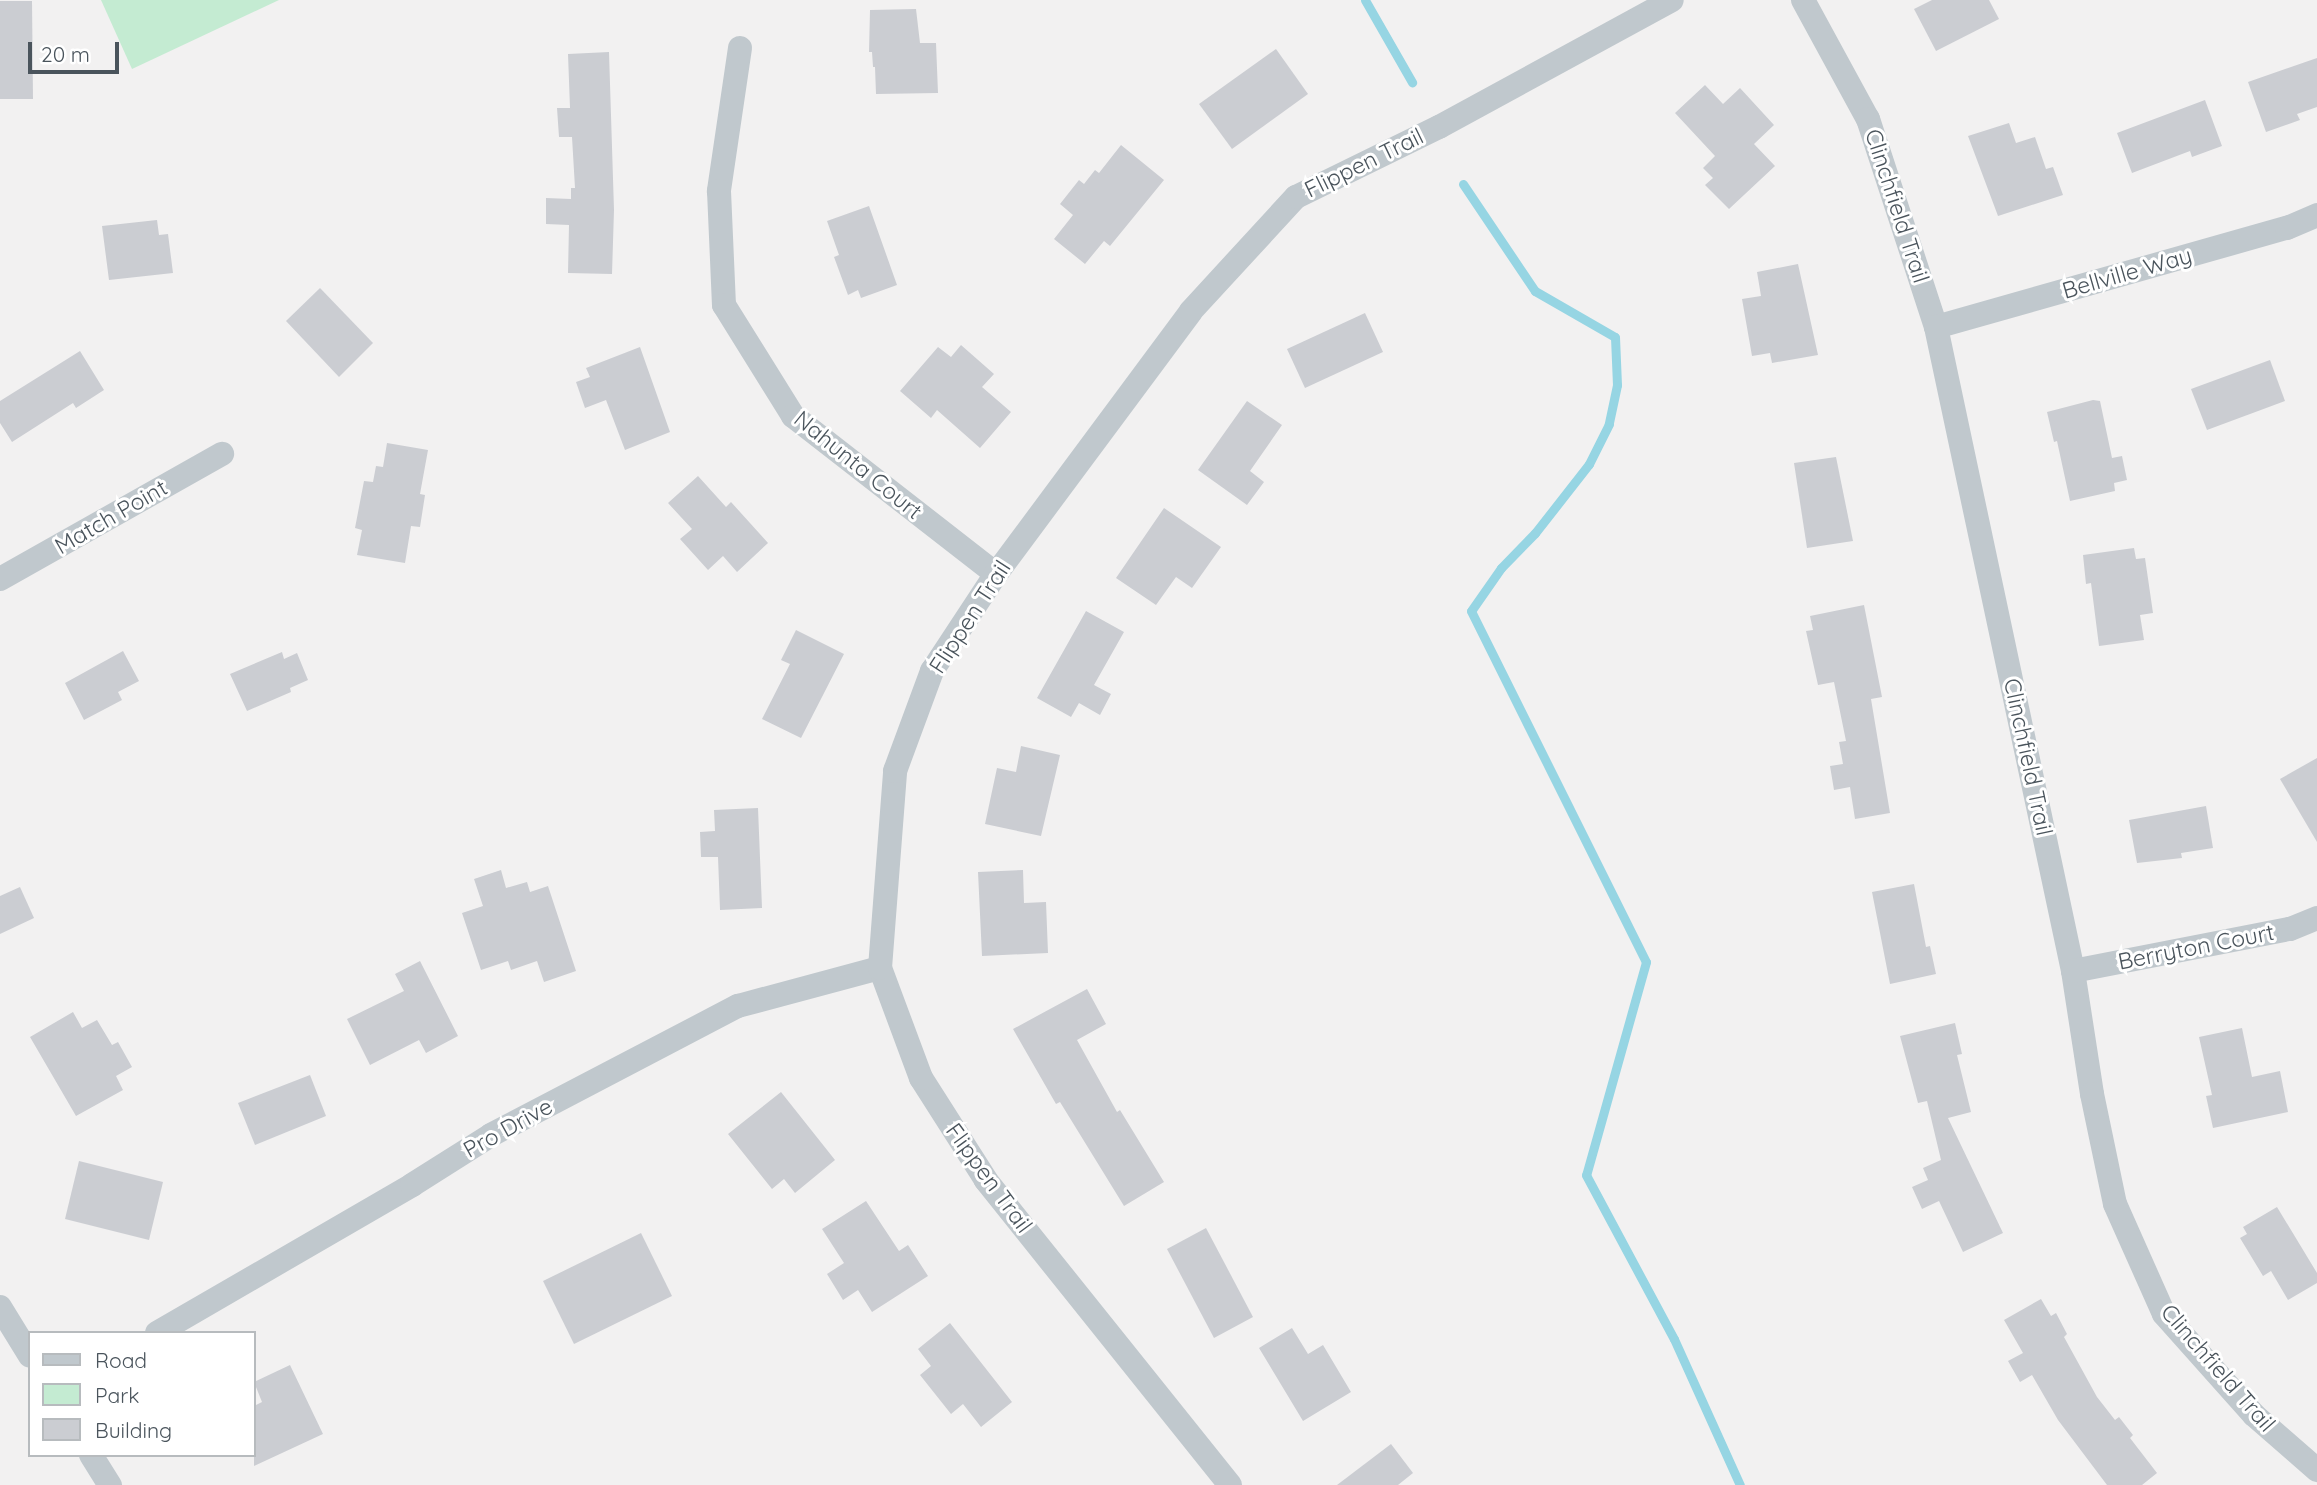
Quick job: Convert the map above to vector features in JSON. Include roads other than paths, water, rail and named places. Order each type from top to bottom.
[{"type":"street","name":"Flippen Trail","points":[[1218,1479],[986,1180],[920,1078],[880,968],[895,771],[932,671],[996,574],[1191,311],[1296,197],[1439,127],[1672,0]]},
{"type":"street","name":"Clinchfield Trail","points":[[1803,0],[1868,119],[1936,327],[2073,971],[2092,1094],[2115,1203],[2164,1314],[2254,1415],[2317,1470]]},
{"type":"street","name":"Nahunta Court","points":[[740,48],[719,191],[724,305],[793,416],[996,574]]},
{"type":"street","name":"Bellville Way","points":[[1936,327],[2264,235],[2317,215]]},
{"type":"street","name":"Match Point","points":[[0,579],[222,454]]},
{"type":"street","name":"Berryton Court","points":[[2073,971],[2290,929],[2317,918]]},
{"type":"street","name":"Pro Drive","points":[[160,1331],[412,1185],[491,1135],[738,1006],[880,968]]},
{"type":"street","points":[[0,1307],[28,1353]]},
{"type":"street","points":[[92,1457],[110,1485]]},
{"type":"waterway","points":[[1365,0],[1412,82]]},
{"type":"waterway","points":[[1463,184],[1535,291],[1615,337],[1617,385],[1609,424],[1589,464],[1535,533],[1501,568],[1471,611],[1646,962],[1586,1175],[1674,1339],[1740,1485]]}]
